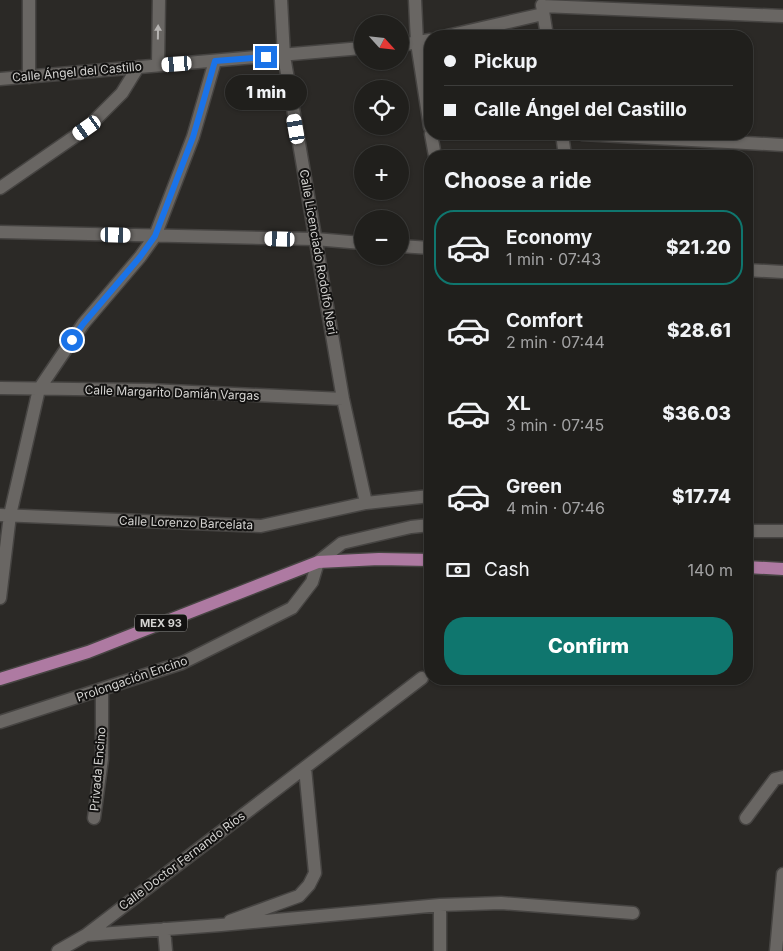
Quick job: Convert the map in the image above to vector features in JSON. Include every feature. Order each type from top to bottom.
[{"type":"main road","name":"MEX 93","points":[[1,677],[88,652],[318,562],[379,559],[424,560]]},
{"type":"main road","points":[[753,567],[783,569]]},
{"type":"street","points":[[29,0],[29,77]]},
{"type":"street","points":[[158,65],[159,0]]},
{"type":"street","name":"Calle Licenciado Rodolfo Neri","points":[[281,0],[284,56],[315,240],[344,399],[366,503]]},
{"type":"street","points":[[415,0],[417,43],[424,88]]},
{"type":"street","points":[[466,30],[542,6],[783,16]]},
{"type":"street","points":[[542,6],[546,30]]},
{"type":"street","points":[[409,44],[424,41]]},
{"type":"street","name":"Calle Ángel del Castillo","points":[[0,79],[354,49]]},
{"type":"street","points":[[0,598],[5,515],[39,389],[83,324],[140,257],[155,236],[193,137],[215,61]]},
{"type":"street","points":[[0,188],[87,128],[122,93],[138,67]]},
{"type":"street","points":[[692,140],[783,145]]},
{"type":"street","points":[[0,232],[354,242]]},
{"type":"street","points":[[409,247],[424,248]]},
{"type":"street","points":[[753,270],[783,272]]},
{"type":"street","name":"Calle Margarito Damián Vargas","points":[[0,388],[149,390],[344,399]]},
{"type":"street","name":"Calle Lorenzo Barcelata","points":[[5,515],[261,526],[366,503],[424,497]]},
{"type":"street","name":"MEX 93","points":[[318,562],[342,543],[424,526]]},
{"type":"street","points":[[753,531],[783,531]]},
{"type":"street","name":"Prolongación Encino","points":[[0,722],[182,663],[292,608],[312,582],[318,562]]},
{"type":"street","name":"Calle Doctor Fernando Ríos","points":[[58,951],[86,935],[422,678]]},
{"type":"street","name":"Privada Encino","points":[[94,818],[102,760],[102,690]]},
{"type":"street","points":[[221,925],[299,896],[310,885],[315,872],[304,768]]},
{"type":"street","points":[[746,818],[775,779],[783,777]]},
{"type":"street","points":[[776,951],[783,874]]},
{"type":"street","points":[[86,935],[440,905],[501,904],[633,913]]},
{"type":"street","points":[[440,905],[440,951]]},
{"type":"street","points":[[164,929],[166,951]]},
{"type":"route","points":[[72,340],[155,236],[193,137],[215,61],[266,57]]}]
